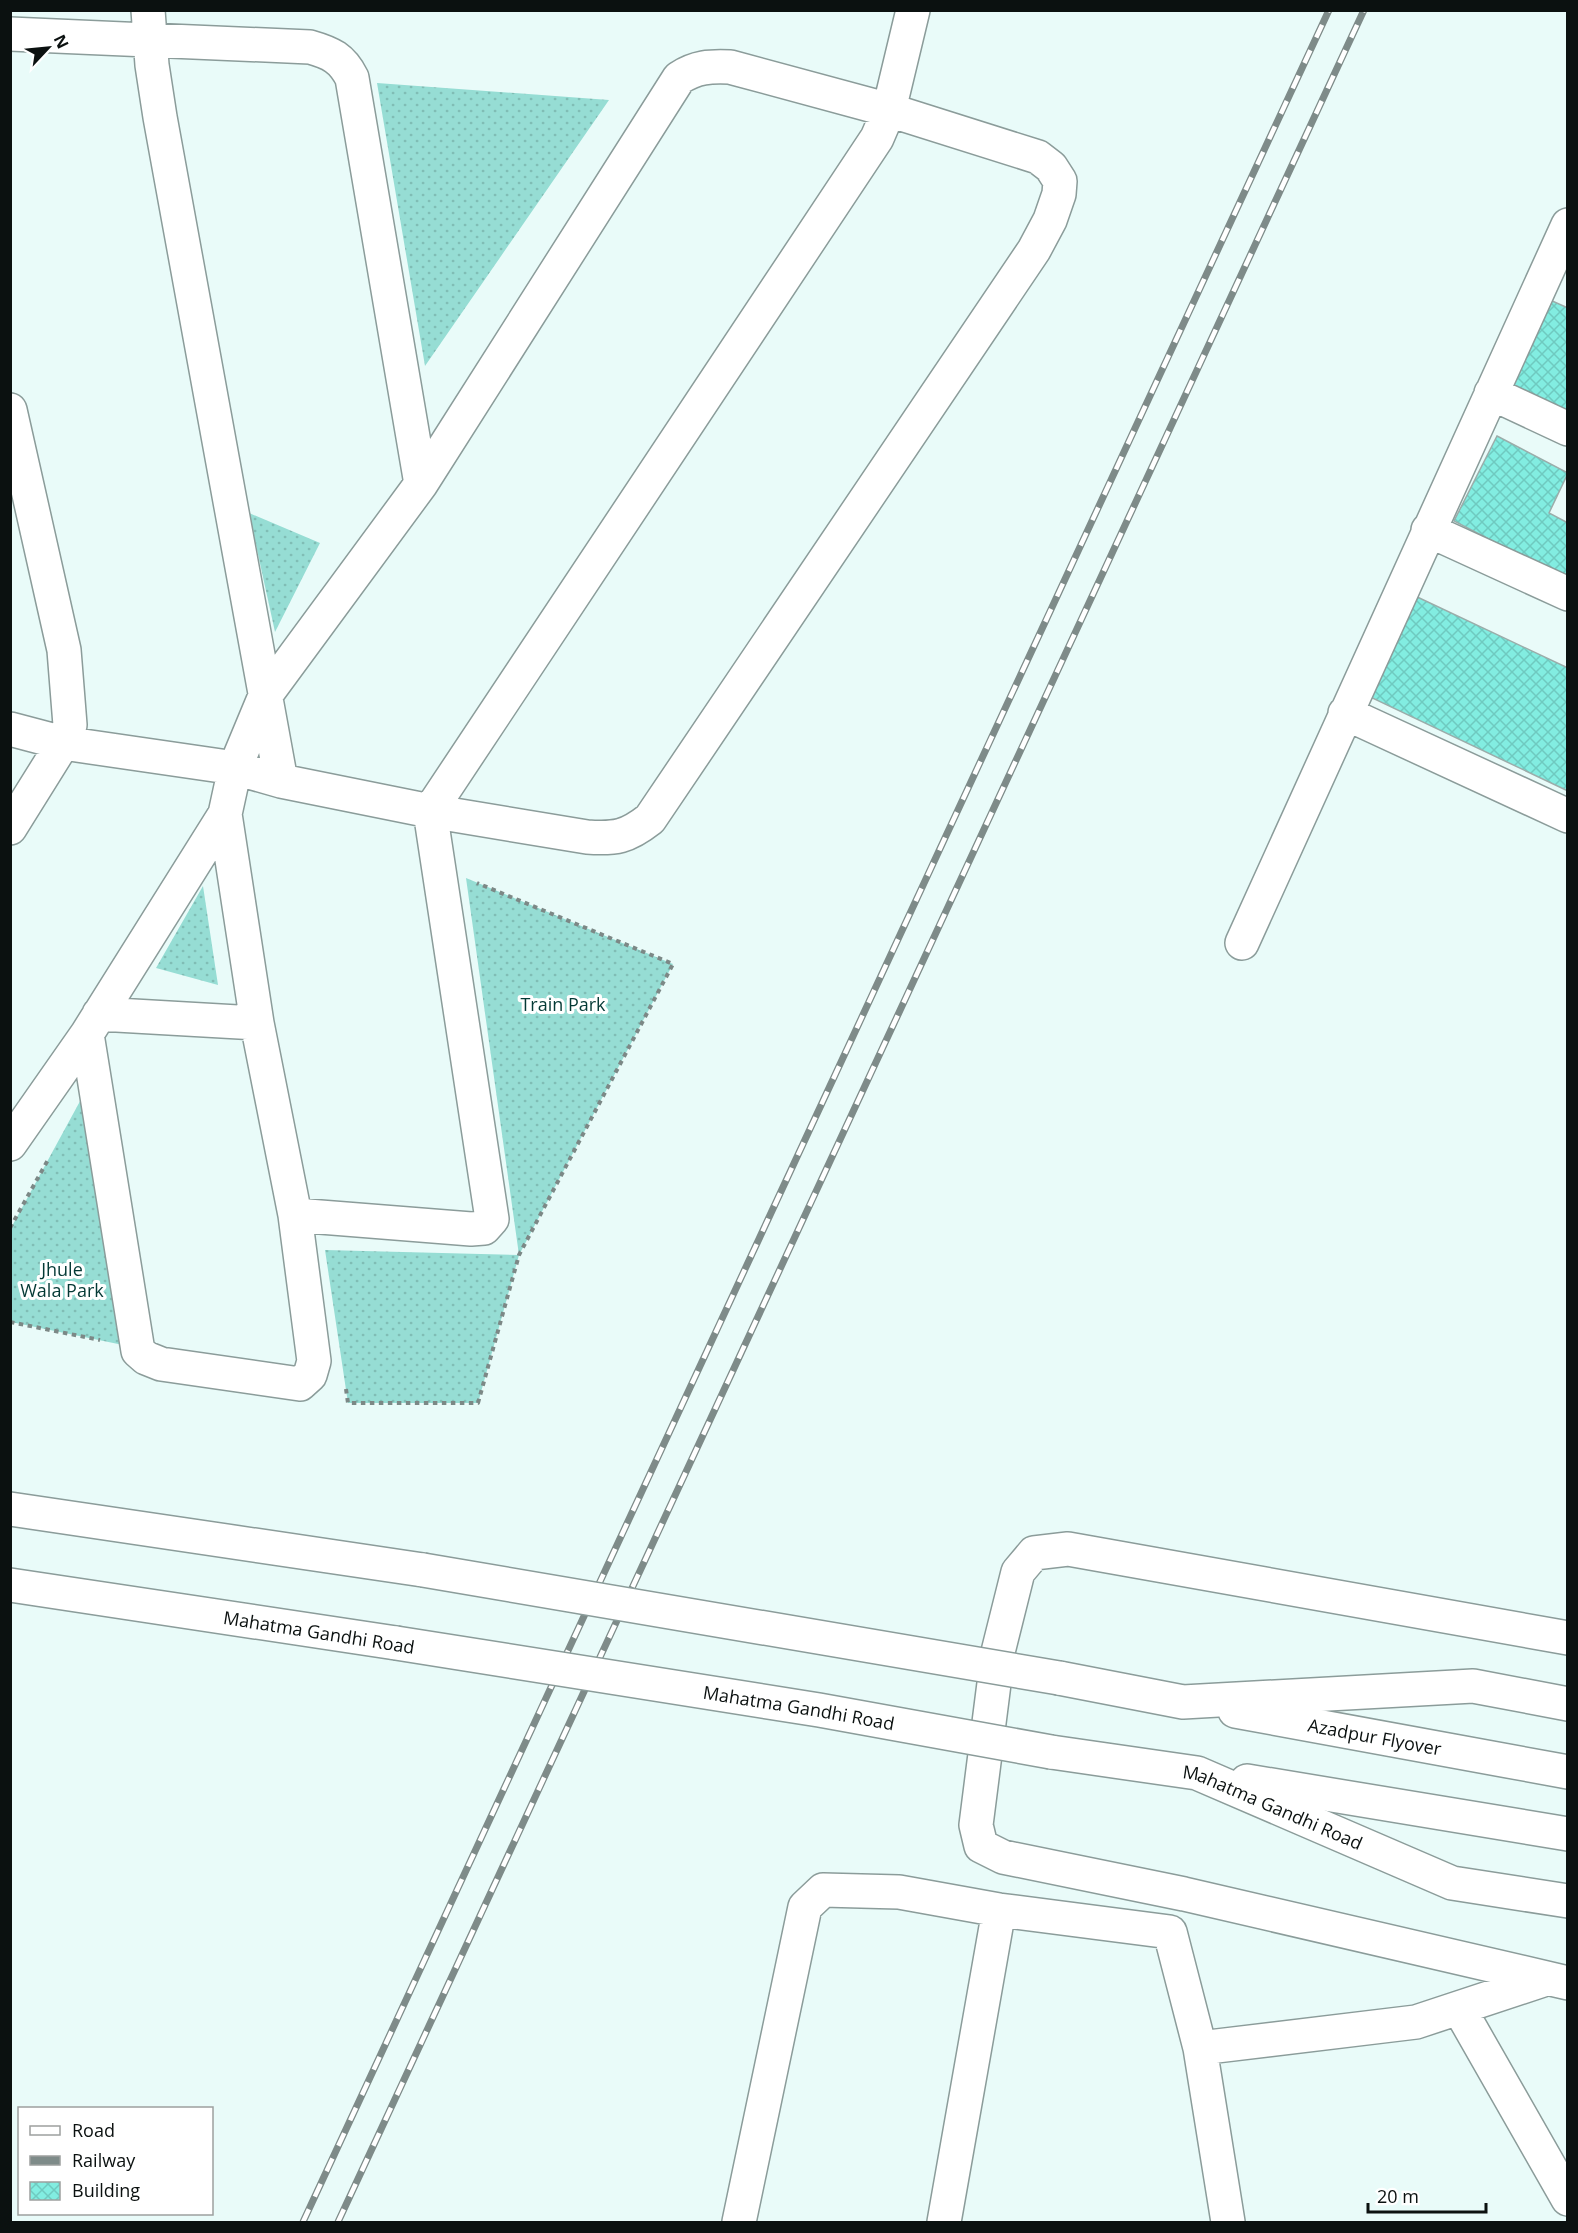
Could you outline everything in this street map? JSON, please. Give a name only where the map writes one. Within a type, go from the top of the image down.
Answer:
[{"type":"street","points":[[295,1215],[471,1229],[484,1228],[492,1219],[430,811],[883,128],[913,10]]},
{"type":"street","points":[[10,34],[149,25],[310,47],[330,52],[345,64],[352,78],[421,484]]},
{"type":"street","points":[[149,25],[160,117],[281,782]]},
{"type":"street","points":[[10,729],[63,743],[235,768],[281,782],[430,811],[610,838],[625,836],[650,819],[1034,250],[1050,220],[1059,194],[1060,181],[1051,167],[1038,157],[889,110],[730,67],[711,66],[693,69],[679,78],[421,484],[265,696],[235,768],[225,814],[93,1024],[10,1144]]},
{"type":"street","points":[[1242,943],[1491,393],[1563,246]]},
{"type":"street","points":[[1491,393],[1568,429]]},
{"type":"street","points":[[10,410],[64,650],[70,724],[63,743],[10,828]]},
{"type":"street","points":[[1428,530],[1568,594]]},
{"type":"street","points":[[1345,713],[1568,816]]},
{"type":"street","points":[[93,1024],[138,1351],[146,1358],[161,1364],[300,1384],[310,1375],[314,1361],[295,1215],[257,1023],[225,814]]},
{"type":"street","points":[[93,1024],[257,1023]]},
{"type":"street","points":[[10,1509],[423,1570],[1059,1678],[1183,1702],[1473,1686],[1568,1704]]},
{"type":"street","points":[[1557,1981],[1184,1894],[1002,1857],[981,1846],[976,1824],[998,1652],[1018,1572],[1034,1553],[1068,1549],[1568,1638]]},
{"type":"street","name":"Mahatma Gandhi Road","points":[[10,1585],[819,1710],[1051,1752],[1197,1773],[1452,1883],[1568,1901]]},
{"type":"street","name":"Azadpur Flyover","points":[[1183,1702],[1568,1772]]},
{"type":"street","points":[[1197,1773],[1568,1834]]},
{"type":"street","points":[[738,2223],[804,1907],[823,1890],[899,1892],[999,1910],[1170,1932],[1200,2048],[1228,2223]]},
{"type":"street","points":[[944,2223],[999,1910]]},
{"type":"street","points":[[1200,2048],[1416,2022],[1557,1981]]},
{"type":"street","points":[[1459,2008],[1568,2199]]},
{"type":"path","points":[[344,1379],[348,1402],[478,1403],[519,1255],[673,964],[466,878]]},
{"type":"path","points":[[517,1243],[519,1255]]},
{"type":"path","points":[[508,1255],[519,1255]]},
{"type":"green space","points":[[377,83],[609,100],[425,366]]},
{"type":"green space","points":[[249,513],[320,543],[275,632]]},
{"type":"green space","name":"Train Park","points":[[466,878],[673,964],[519,1255]]},
{"type":"green space","points":[[203,886],[218,985],[156,968]]},
{"type":"green space","name":"Jhule Wala Park","points":[[85,1092],[123,1345],[11,1322],[11,1228]]},
{"type":"green space","points":[[325,1250],[519,1255],[478,1403],[348,1403]]},
{"type":"building","points":[[1550,300],[1568,308],[1568,412],[1511,387]]},
{"type":"building","points":[[1497,436],[1568,473],[1549,513],[1568,523],[1568,580],[1454,521]]},
{"type":"building","points":[[1413,595],[1568,668],[1568,791],[1366,695]]},
{"type":"railway","points":[[303,2222],[1329,10]]},
{"type":"railway","points":[[338,2222],[1364,10]]}]
